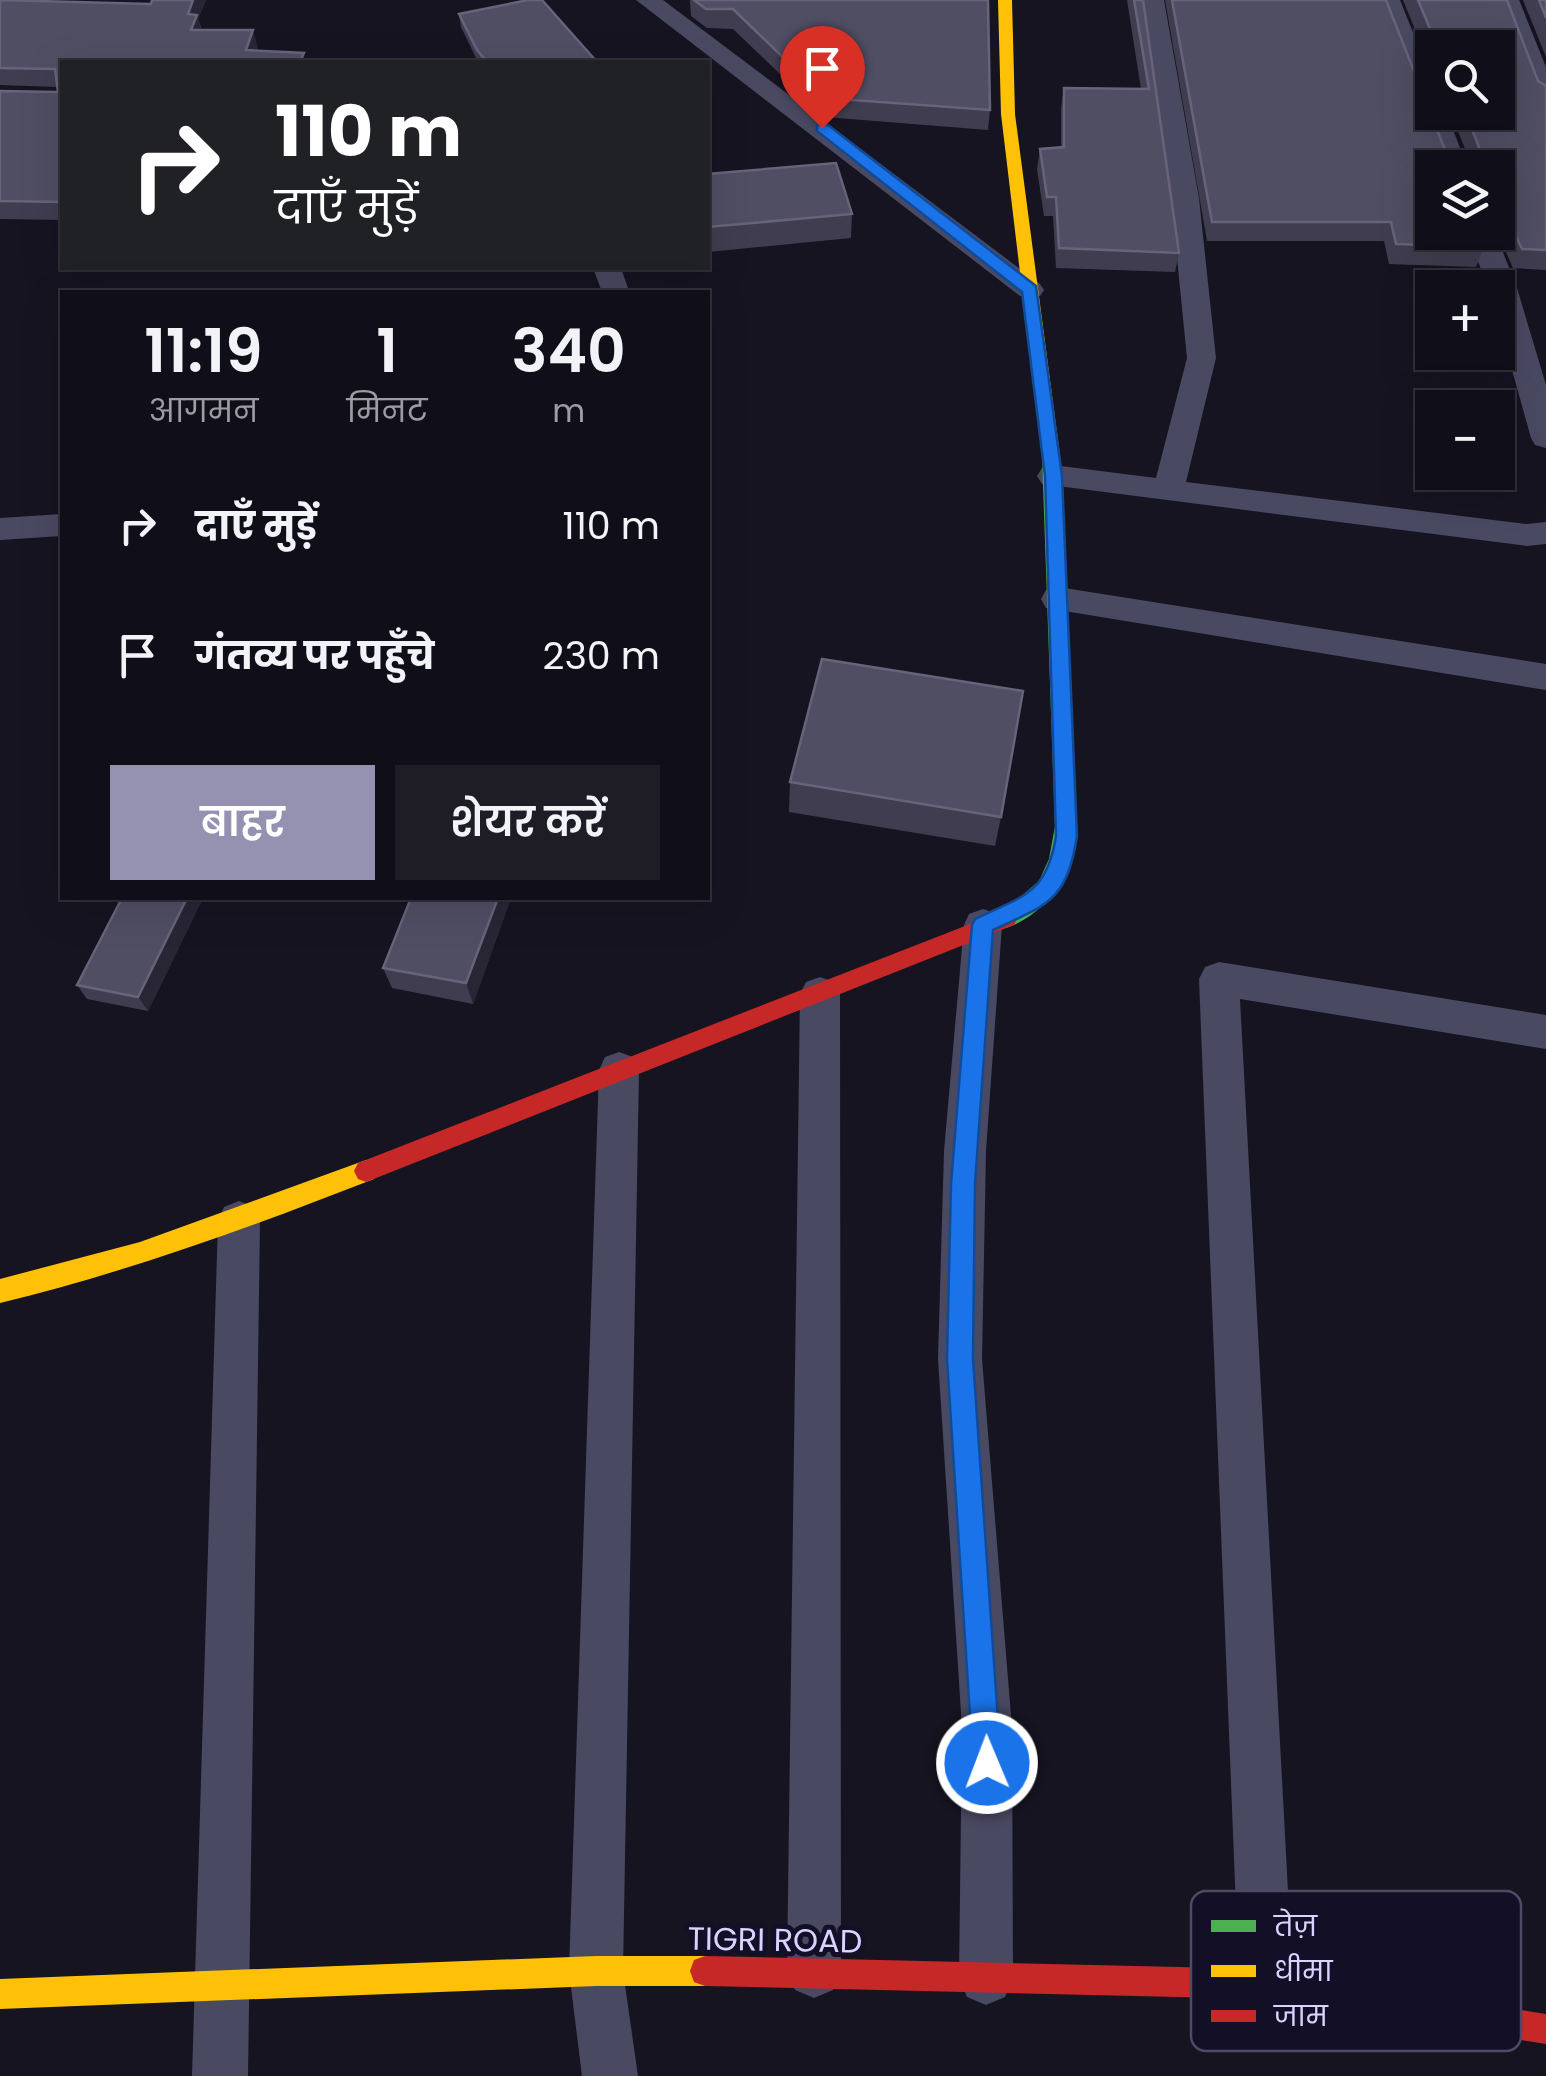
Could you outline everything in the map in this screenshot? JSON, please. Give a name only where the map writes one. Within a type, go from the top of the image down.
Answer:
[{"type":"street","points":[[648,0],[1030,290]]},
{"type":"street","points":[[0,1291],[71,1275],[239,1221],[820,994],[1045,896],[1062,862],[1067,808],[1054,476],[1008,114],[1006,0]]},
{"type":"street","points":[[1152,0],[1194,248],[1196,328],[1202,352],[1202,371],[1168,490]]},
{"type":"street","points":[[1388,0],[1415,67]]},
{"type":"street","points":[[1507,0],[1546,99]]},
{"type":"street","points":[[1489,250],[1535,361],[1546,438]]},
{"type":"street","points":[[1054,476],[1526,536],[1546,534]]},
{"type":"street","points":[[0,529],[60,525]]},
{"type":"street","points":[[1058,599],[1546,677]]},
{"type":"street","points":[[983,925],[965,1152],[960,1359],[987,1728],[986,1978]]},
{"type":"street","points":[[1262,1891],[1219,979],[1546,1032]]},
{"type":"street","points":[[814,1971],[820,994]]},
{"type":"street","points":[[610,2076],[596,1971],[619,1070]]},
{"type":"street","points":[[220,2076],[239,1221]]},
{"type":"street","name":"TIGRI ROAD","points":[[0,1994],[225,1982],[596,1971],[814,1971],[1191,1982]]},
{"type":"street","name":"TIGRI ROAD","points":[[1521,2024],[1546,2028]]},
{"type":"building","points":[[0,0],[151,4],[152,0],[193,0],[188,14],[197,15],[191,30],[253,30],[246,50],[304,53],[301,60],[60,60],[60,202],[0,201],[0,91],[58,92],[55,69],[0,68]]},
{"type":"building","points":[[542,0],[595,60],[485,60],[459,14]]},
{"type":"building","points":[[694,0],[988,0],[990,110],[825,98],[733,9],[706,9]]},
{"type":"building","points":[[1134,0],[1143,0],[1179,253],[1059,248],[1056,197],[1047,197],[1040,149],[1064,147],[1064,88],[1149,89]]},
{"type":"building","points":[[1172,0],[1386,0],[1415,74],[1415,130],[1437,130],[1445,150],[1415,150],[1415,245],[1396,244],[1391,222],[1212,222]]},
{"type":"building","points":[[1418,0],[1507,0],[1538,81],[1546,86],[1546,250],[1522,249],[1515,234],[1515,150],[1477,150],[1472,130],[1515,130],[1515,30],[1430,30]]},
{"type":"building","points":[[1539,0],[1546,0],[1546,18]]},
{"type":"building","points":[[836,163],[852,214],[710,227],[710,174]]},
{"type":"building","points":[[822,659],[1023,691],[1001,817],[790,782]]},
{"type":"building","points":[[121,900],[186,900],[138,997],[77,985]]},
{"type":"building","points":[[410,900],[497,900],[466,983],[383,968]]},
{"type":"traffic: fast","points":[[1006,919],[1023,910],[1046,887],[1059,859],[1066,826],[1051,456]]},
{"type":"traffic: slow","points":[[1005,0],[1008,114],[1051,456]]},
{"type":"traffic: slow","points":[[0,1291],[140,1253],[366,1171]]},
{"type":"traffic: slow","points":[[0,1994],[596,1971],[705,1971]]},
{"type":"traffic: jam","points":[[366,1171],[1006,919]]},
{"type":"traffic: jam","points":[[705,1971],[1191,1982]]},
{"type":"traffic: jam","points":[[1521,2025],[1546,2029]]},
{"type":"route","points":[[822,128],[1030,290],[1054,476],[1066,836],[1062,862],[1045,896],[983,925],[963,1184],[960,1359],[987,1763]]}]
